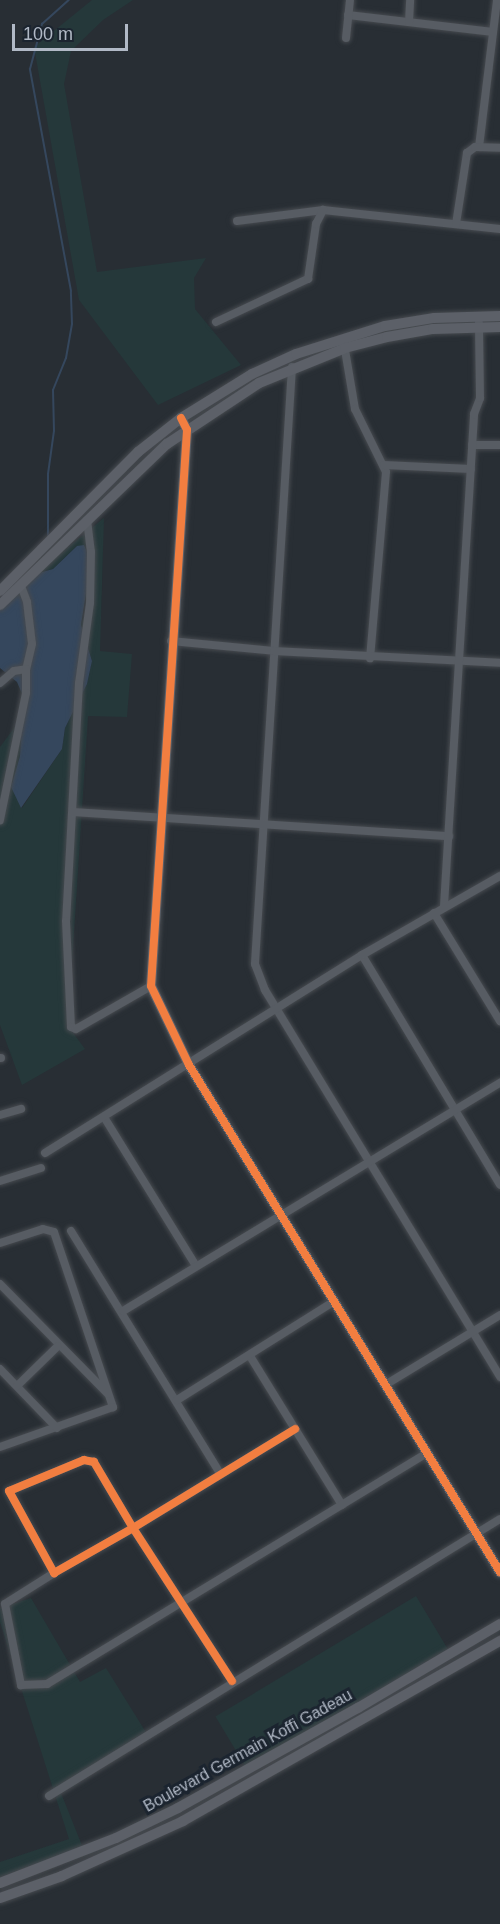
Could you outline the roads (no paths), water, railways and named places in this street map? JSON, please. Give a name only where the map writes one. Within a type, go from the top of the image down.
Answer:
[{"type":"street","points":[[346,38],[350,0]]},
{"type":"street","points":[[409,22],[410,0]]},
{"type":"street","points":[[479,147],[493,32],[498,14],[497,0]]},
{"type":"street","points":[[348,15],[493,32]]},
{"type":"street","points":[[456,224],[467,153],[479,147],[500,148]]},
{"type":"street","points":[[216,322],[308,279],[316,224],[323,210]]},
{"type":"street","points":[[237,221],[323,210],[500,229]]},
{"type":"street","points":[[479,321],[500,316]]},
{"type":"street","points":[[0,605],[40,567],[54,537],[138,452],[181,418],[252,374],[344,342],[434,318],[479,321],[500,327]]},
{"type":"street","points":[[444,906],[461,663],[474,414],[480,398],[479,321]]},
{"type":"street","points":[[0,591],[87,520],[126,481],[187,430],[259,383],[344,342]]},
{"type":"street","points":[[344,342],[355,409],[384,465],[385,496],[369,658]]},
{"type":"street","points":[[292,367],[254,957],[261,980],[278,1010],[500,1377]]},
{"type":"street","points":[[181,418],[187,430],[159,818],[151,986],[189,1065],[500,1572]]},
{"type":"street","points":[[472,445],[500,445]]},
{"type":"street","points":[[384,465],[471,469]]},
{"type":"street","points":[[87,520],[91,552],[90,603],[79,683],[66,921],[71,1027],[76,1029],[151,986]]},
{"type":"street","points":[[0,820],[27,685],[26,669],[32,644],[29,612],[21,586]]},
{"type":"street","points":[[171,641],[369,658],[500,663]]},
{"type":"street","points":[[0,683],[14,671],[26,669]]},
{"type":"street","points":[[73,812],[261,827],[449,836]]},
{"type":"street","points":[[45,1153],[278,1010],[362,955],[500,876]]},
{"type":"street","points":[[434,913],[500,1021]]},
{"type":"street","points":[[362,955],[500,1185]]},
{"type":"street","points":[[123,1311],[500,1083]]},
{"type":"street","points":[[0,1115],[21,1109]]},
{"type":"street","points":[[104,1117],[196,1266]]},
{"type":"street","points":[[0,1181],[41,1168]]},
{"type":"street","points":[[0,1244],[42,1229],[54,1232],[111,1397],[110,1411],[0,1447]]},
{"type":"street","points":[[71,1231],[123,1311],[220,1475]]},
{"type":"street","points":[[0,1284],[58,1346],[111,1397]]},
{"type":"street","points":[[177,1400],[333,1302]]},
{"type":"street","points":[[385,1385],[500,1315]]},
{"type":"street","points":[[17,1386],[58,1346]]},
{"type":"street","points":[[250,1356],[342,1505]]},
{"type":"street","points":[[0,1369],[57,1428]]},
{"type":"street","points":[[295,1429],[5,1604],[21,1685],[47,1683],[427,1453]]},
{"type":"street","points":[[54,1573],[9,1491],[91,1460],[99,1467],[133,1528],[232,1681]]},
{"type":"street","points":[[49,1796],[232,1681],[500,1519]]},
{"type":"street","name":"Boulevard Germain Koffi Gadeau","points":[[4,1882],[116,1838],[178,1808],[358,1708],[500,1624]]},
{"type":"street","name":"Boulevard Germain Koffi Gadeau","points":[[0,1900],[183,1821],[500,1641]]},
{"type":"water","points":[[84,545],[91,562],[81,625],[92,661],[87,684],[65,728],[62,749],[21,808],[11,787],[20,756],[23,696],[17,682],[0,668],[0,610],[35,574],[53,569],[77,546]]},
{"type":"waterway","points":[[48,536],[48,474],[54,431],[53,390],[66,358],[72,324],[71,291],[30,69],[42,24],[69,0]]}]
